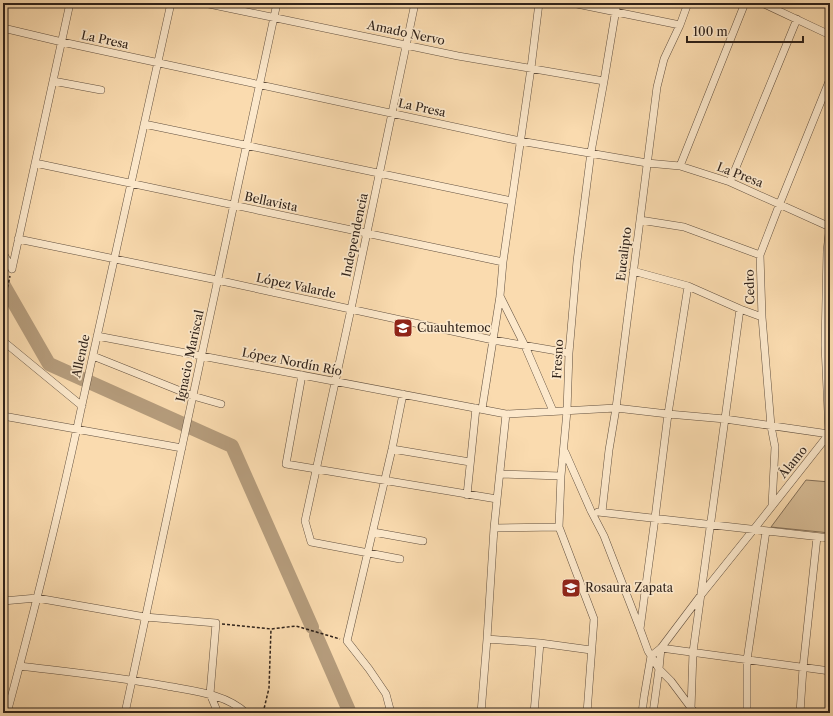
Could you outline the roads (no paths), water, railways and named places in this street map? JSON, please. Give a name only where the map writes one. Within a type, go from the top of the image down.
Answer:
[{"type":"street","points":[[3,253],[12,269],[70,3]]},
{"type":"street","name":"Allende","points":[[7,713],[37,598],[77,429],[171,3]]},
{"type":"street","name":"Amado Nervo","points":[[204,3],[407,44],[458,56],[604,81]]},
{"type":"street","name":"Ignacio Mariscal","points":[[124,713],[183,445],[277,3]]},
{"type":"street","name":"Independencia","points":[[368,553],[311,542],[305,521],[415,3]]},
{"type":"street","points":[[467,495],[470,462],[500,296],[503,262],[539,3]]},
{"type":"street","points":[[572,3],[680,25]]},
{"type":"street","name":"Fresno","points":[[586,713],[594,619],[559,527],[561,476],[577,261],[591,152],[617,3]]},
{"type":"street","name":"Eucalipto","points":[[602,512],[659,80],[664,59],[680,25],[688,3]]},
{"type":"street","points":[[680,166],[745,3]]},
{"type":"street","points":[[762,3],[830,35]]},
{"type":"street","points":[[730,182],[797,19]]},
{"type":"street","name":"La Presa","points":[[3,28],[520,141],[591,152],[647,163],[680,166],[730,182],[830,226]]},
{"type":"street","name":"Cedro","points":[[772,506],[775,447],[771,426],[762,317],[760,255],[830,79]]},
{"type":"street","points":[[53,81],[101,90]]},
{"type":"street","points":[[144,124],[512,201]]},
{"type":"street","name":"Bellavista","points":[[35,163],[503,262]]},
{"type":"street","points":[[640,220],[684,227],[760,255]]},
{"type":"street","points":[[829,434],[825,345],[830,226]]},
{"type":"street","name":"López Valarde","points":[[18,239],[218,280],[493,340],[569,353]]},
{"type":"street","points":[[633,271],[688,286],[762,317]]},
{"type":"street","points":[[640,629],[656,518],[668,414],[688,286]]},
{"type":"street","points":[[500,296],[525,346],[553,411]]},
{"type":"street","points":[[693,711],[693,652],[740,309]]},
{"type":"street","name":"López Nordín Río","points":[[97,336],[506,414],[616,408],[725,419],[829,434]]},
{"type":"street","points":[[3,341],[82,403]]},
{"type":"street","points":[[92,359],[192,398],[221,404]]},
{"type":"street","points":[[302,375],[286,464],[497,499]]},
{"type":"street","points":[[391,713],[386,694],[369,669],[347,642],[385,481],[403,394]]},
{"type":"street","points":[[481,713],[494,528],[506,414]]},
{"type":"street","points":[[3,416],[183,445]]},
{"type":"street","name":"Álamo","points":[[651,656],[661,648],[701,595],[829,434]]},
{"type":"street","points":[[392,449],[470,462]]},
{"type":"street","points":[[564,450],[591,511],[604,536],[648,651],[659,669],[671,681],[693,711]]},
{"type":"street","points":[[500,474],[561,476]]},
{"type":"street","points":[[591,511],[830,538]]},
{"type":"street","points":[[494,528],[559,527]]},
{"type":"street","points":[[747,713],[747,660],[766,531]]},
{"type":"street","points":[[373,532],[423,541]]},
{"type":"street","points":[[800,713],[803,668],[817,537]]},
{"type":"street","points":[[368,553],[400,559]]},
{"type":"street","points":[[3,601],[37,598],[145,617],[216,623],[210,694],[218,713]]},
{"type":"street","points":[[487,639],[540,643],[591,650]]},
{"type":"street","points":[[534,713],[540,643]]},
{"type":"street","points":[[653,713],[661,648],[830,672]]},
{"type":"street","points":[[642,713],[651,656]]},
{"type":"street","points":[[20,666],[132,679],[210,694],[239,706],[246,713]]},
{"type":"waterway","points":[[3,284],[49,364],[232,446],[312,627]]},
{"type":"waterway","points":[[316,635],[350,713]]},
{"type":"place","name":"Cuauhtemoc","points":[[403,328]]},
{"type":"place","name":"Rosaura Zapata","points":[[571,588]]}]
